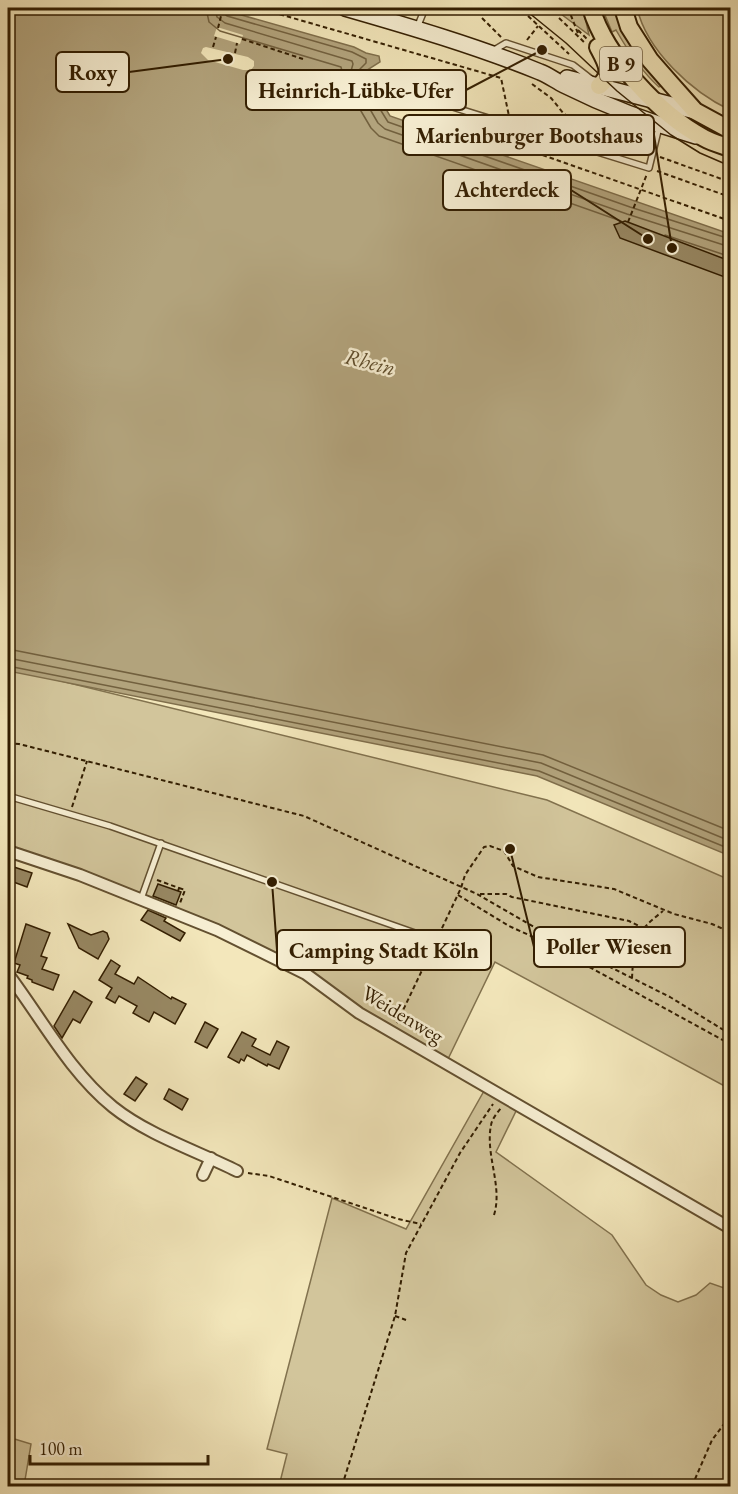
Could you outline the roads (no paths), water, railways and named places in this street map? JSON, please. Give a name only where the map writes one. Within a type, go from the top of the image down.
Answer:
[{"type":"main road","points":[[345,8],[490,52],[659,125],[705,138]]},
{"type":"main road","name":"B 9","points":[[623,8],[629,27],[650,60],[695,111],[730,130]]},
{"type":"main road","name":"B 9","points":[[593,15],[597,45],[608,65],[606,80],[599,86]]},
{"type":"main road","name":"B 9","points":[[593,15],[616,58],[633,79],[671,116],[705,138],[730,148]]},
{"type":"main road","points":[[543,73],[695,111]]},
{"type":"street","name":"Weidenweg","points":[[8,851],[80,875],[217,930],[296,969],[331,991],[359,1013],[730,1228]]},
{"type":"street","points":[[8,974],[16,990],[79,1073],[115,1109],[143,1127],[237,1171]]},
{"type":"street","points":[[203,1175],[211,1158]]},
{"type":"lane","points":[[417,29],[425,8]]},
{"type":"lane","points":[[490,52],[506,43],[573,65],[599,86]]},
{"type":"lane","points":[[369,81],[649,168],[659,125]]},
{"type":"lane","points":[[8,796],[160,843],[415,933]]},
{"type":"lane","points":[[141,899],[160,843]]},
{"type":"water","name":"Rhein","points":[[8,8],[217,8],[354,47],[379,56],[380,62],[364,72],[390,116],[730,234],[730,856],[537,776],[8,671]]},
{"type":"tram line","points":[[523,8],[671,135],[700,153],[730,166]]},
{"type":"place","name":"Heinrich-Lübke-Ufer","points":[[542,50]]},
{"type":"place","name":"Roxy","points":[[228,59]]},
{"type":"place","name":"Achterdeck","points":[[648,239]]},
{"type":"place","name":"Marienburger Bootshaus","points":[[672,248]]},
{"type":"place","name":"Poller Wiesen","points":[[510,849]]},
{"type":"place","name":"Camping Stadt Köln","points":[[272,882]]}]
